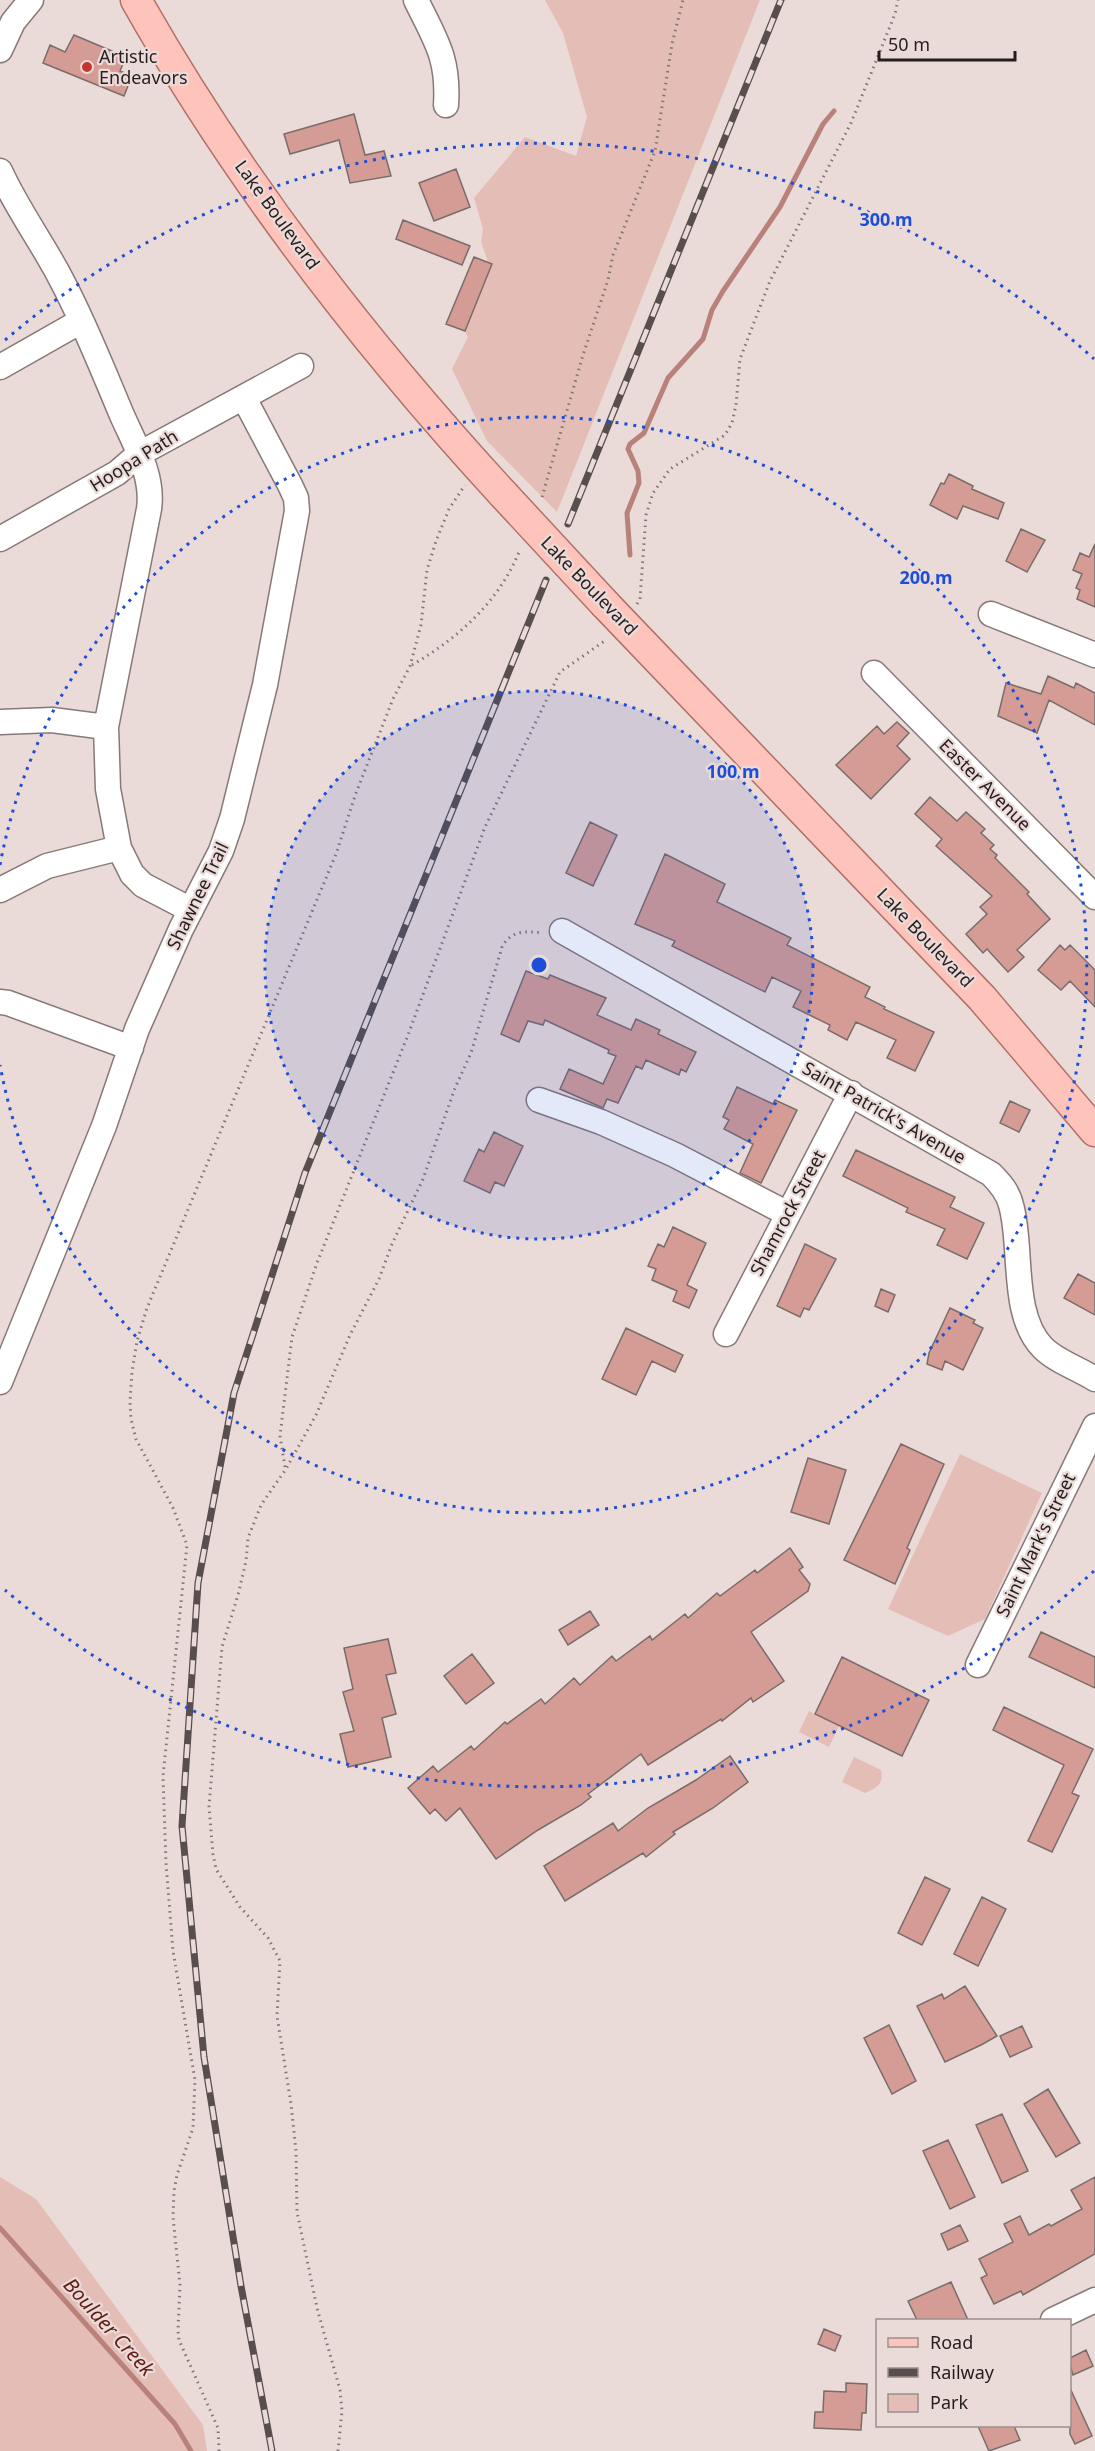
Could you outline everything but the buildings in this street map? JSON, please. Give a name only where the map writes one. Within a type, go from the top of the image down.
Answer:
[{"type":"main road","name":"Lake Boulevard","points":[[136,0],[176,71],[252,184],[396,375],[504,495],[982,998],[1095,1131]]},
{"type":"street","points":[[416,0],[445,63],[448,79],[446,105]]},
{"type":"street","points":[[0,50],[24,2]]},
{"type":"street","points":[[0,171],[5,198],[61,278],[139,454],[151,495],[106,727],[108,789],[119,848],[132,874],[143,885],[190,910]]},
{"type":"street","points":[[0,367],[81,321]]},
{"type":"street","name":"Hoopa Path","points":[[0,539],[117,473],[139,454],[301,366]]},
{"type":"street","name":"Shawnee Trail","points":[[0,1382],[100,1136],[146,1009],[190,910],[221,851],[240,793],[265,685],[297,511],[296,498],[290,485],[244,398]]},
{"type":"street","points":[[991,614],[1095,656]]},
{"type":"street","name":"Easter Avenue","points":[[874,673],[1095,897]]},
{"type":"street","points":[[0,722],[52,720],[106,727]]},
{"type":"street","points":[[0,890],[47,866],[119,848]]},
{"type":"street","name":"Saint Patrick's Avenue","points":[[562,931],[991,1174],[1003,1187],[1012,1206],[1021,1289],[1029,1326],[1043,1348],[1095,1379]]},
{"type":"street","points":[[0,1002],[131,1048]]},
{"type":"street","name":"Shamrock Street","points":[[726,1334],[851,1093]]},
{"type":"street","points":[[539,1100],[601,1122],[675,1155],[788,1214]]},
{"type":"street","name":"Saint Mark's Street","points":[[978,1665],[1095,1426]]},
{"type":"street","points":[[1055,2319],[1095,2300]]},
{"type":"path","points":[[542,497],[582,355],[608,280],[613,255],[655,151],[672,44],[683,0]]},
{"type":"path","points":[[286,1469],[280,1436],[292,1337],[317,1263],[408,1035],[485,827],[560,672],[616,614],[640,599],[646,515],[653,493],[670,469],[725,435],[732,423],[740,359],[770,281],[851,123],[895,14],[898,0]]},
{"type":"path","points":[[219,2451],[218,2428],[179,2340],[180,2285],[173,2217],[177,2175],[193,2128],[195,2104],[195,2080],[173,1951],[166,1863],[163,1776],[187,1545],[172,1508],[136,1439],[130,1402],[132,1372],[137,1341],[147,1308],[336,854],[356,793],[393,699],[410,666],[421,625],[427,570],[436,541],[449,509],[477,466]]},
{"type":"path","points":[[410,666],[439,649],[468,625],[507,579],[519,552]]},
{"type":"path","points":[[338,2451],[342,2411],[340,2390],[317,2308],[297,2212],[293,2123],[277,2016],[280,1961],[268,1938],[240,1906],[216,1869],[213,1854],[209,1807],[222,1647],[238,1595],[246,1561],[248,1538],[261,1505],[286,1469],[316,1414],[341,1354],[379,1279],[392,1244],[423,1179],[455,1088],[471,1053],[502,947],[512,935],[522,932],[549,934],[562,931]]},
{"type":"green space","points":[[545,0],[760,0],[557,512],[487,441],[452,369],[468,337],[465,331],[492,264],[488,262],[481,242],[483,229],[474,198],[525,137],[576,156],[587,117],[563,33]]},
{"type":"green space","points":[[960,1454],[1042,1493],[985,1619],[948,1636],[888,1609]]},
{"type":"green space","points":[[809,1711],[839,1726],[829,1747],[799,1732]]},
{"type":"green space","points":[[854,1757],[881,1770],[879,1785],[865,1793],[842,1782]]},
{"type":"green space","points":[[0,2177],[36,2199],[203,2425],[207,2451],[0,2451]]},
{"type":"waterway","points":[[630,555],[627,513],[639,483],[638,471],[628,449],[630,444],[644,433],[668,378],[703,339],[712,310],[780,207],[823,124],[834,111]]},
{"type":"waterway","name":"Boulder Creek","points":[[0,2228],[175,2424],[191,2451]]},
{"type":"railway","points":[[568,524],[781,0]]},
{"type":"railway","points":[[272,2451],[241,2286],[204,2057],[182,1826],[198,1583],[234,1393],[305,1173],[546,580]]},
{"type":"place","name":"Artistic Endeavors","points":[[87,67]]}]
